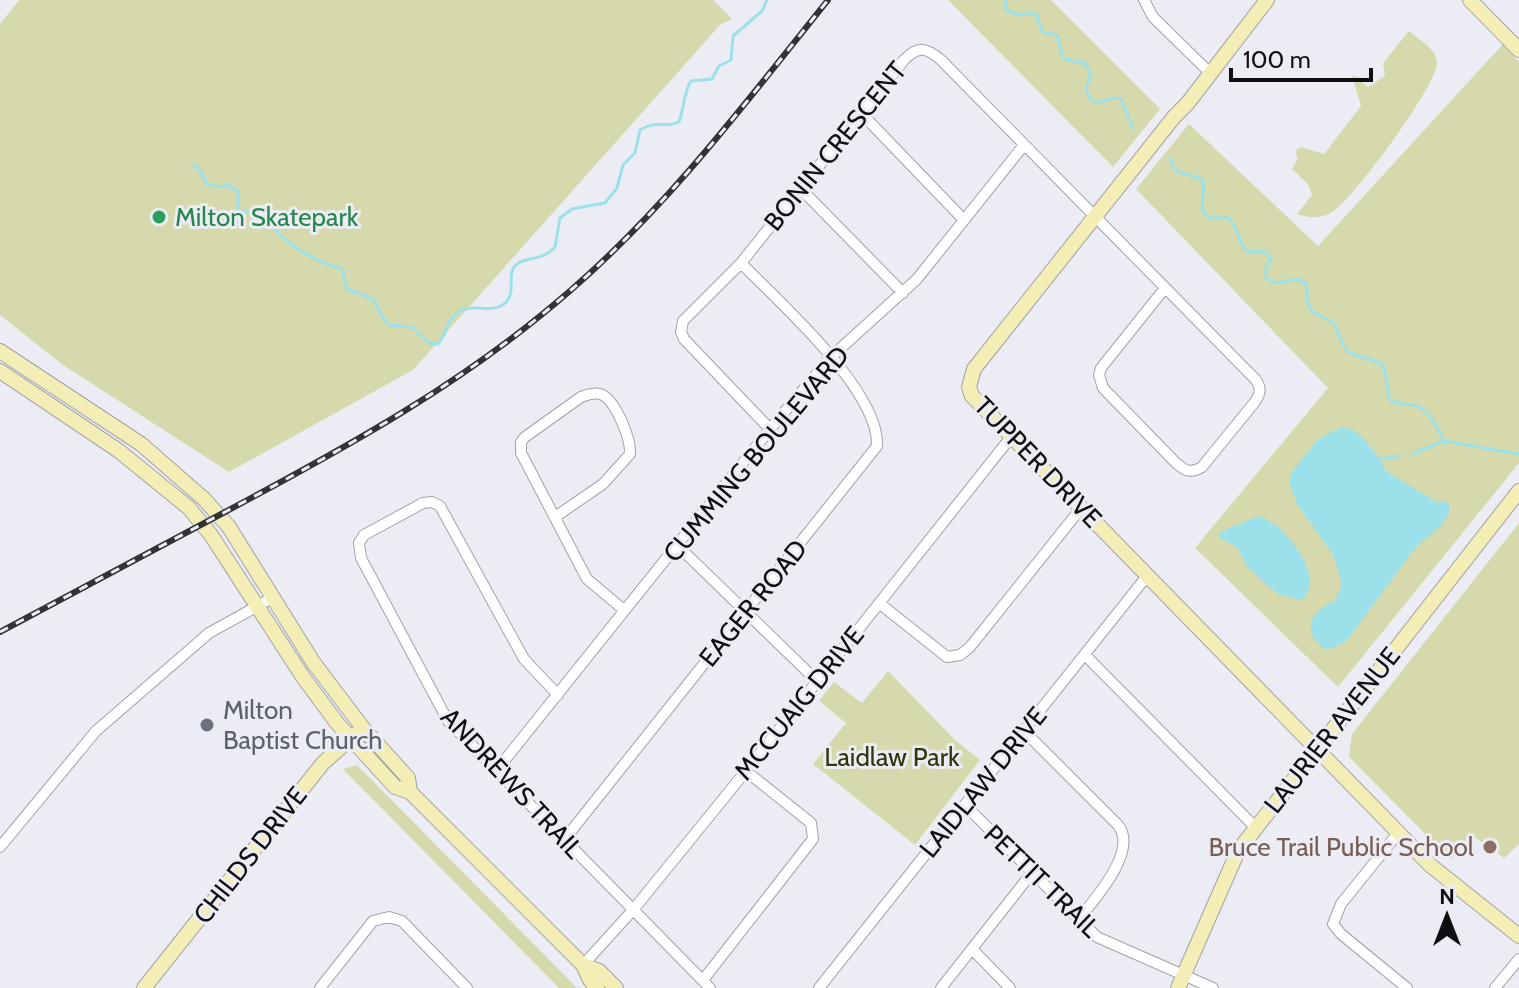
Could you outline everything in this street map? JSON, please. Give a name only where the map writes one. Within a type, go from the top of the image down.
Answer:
[{"type":"street","points":[[1144,0],[1153,17],[1209,72]]},
{"type":"street","name":"TUPPER DRIVE","points":[[1267,0],[970,377],[969,387],[972,396],[1011,437],[1430,865],[1519,936]]},
{"type":"street","points":[[1470,0],[1519,50]]},
{"type":"street","name":"BONIN CRESCENT","points":[[770,429],[695,351],[681,332],[683,321],[741,263],[904,60],[921,48],[931,50],[1095,216],[1165,288],[1260,386],[1260,395],[1254,403],[1202,467],[1191,472],[1184,470],[1103,388],[1099,375],[1101,368],[1165,288]]},
{"type":"street","points":[[862,114],[964,220]]},
{"type":"street","name":"CUMMING BOULEVARD","points":[[496,771],[770,429],[831,357],[903,293],[1024,145]]},
{"type":"street","points":[[801,189],[903,293]]},
{"type":"street","points":[[741,263],[831,357]]},
{"type":"street","points":[[410,792],[408,778],[363,728],[313,662],[229,527],[183,479],[141,444],[5,355],[0,371],[119,451],[189,508],[211,535],[303,677],[350,738],[395,787],[410,792],[583,965],[597,988]]},
{"type":"street","name":"EAGER ROAD","points":[[564,840],[877,446],[875,428],[853,384],[831,357]]},
{"type":"street","points":[[555,517],[603,484],[630,454],[629,435],[602,394],[581,397],[521,442],[521,453],[587,579],[624,610]]},
{"type":"street","name":"MCCUAIG DRIVE","points":[[583,965],[633,910],[746,771],[1011,437]]},
{"type":"street","name":"LAURIER AVENUE","points":[[1180,982],[1238,851],[1519,491]]},
{"type":"street","name":"ANDREWS TRAIL","points":[[558,695],[524,659],[440,506],[432,502],[423,503],[364,535],[359,543],[361,558],[448,721],[707,984]]},
{"type":"street","points":[[879,603],[947,657],[960,655],[970,647],[1082,507]]},
{"type":"street","points":[[678,546],[817,681]]},
{"type":"street","name":"LAIDLAW DRIVE","points":[[819,988],[1147,576]]},
{"type":"street","points":[[0,847],[96,731],[209,633],[274,597]]},
{"type":"street","points":[[1085,655],[1256,828]]},
{"type":"street","name":"CHILDS DRIVE","points":[[144,988],[323,763],[363,728]]},
{"type":"street","points":[[1024,731],[1118,825],[1124,835],[1122,849],[1105,887],[1078,920]]},
{"type":"street","points":[[707,984],[813,839],[811,823],[746,771]]},
{"type":"street","name":"PETTIT TRAIL","points":[[965,805],[1078,920],[1108,944],[1180,982],[1213,988]]},
{"type":"street","points":[[1399,832],[1341,904],[1333,924],[1407,988]]},
{"type":"street","points":[[941,988],[1031,874]]},
{"type":"street","points":[[320,988],[373,921],[389,917],[402,921],[467,988]]},
{"type":"street","points":[[972,949],[1010,988]]},
{"type":"street","points":[[1495,988],[1519,959]]},
{"type":"street","points":[[583,965],[599,971],[616,988]]},
{"type":"green space","points":[[19,0],[713,0],[732,19],[720,25],[413,370],[229,472],[63,365],[0,315],[0,24]]},
{"type":"green space","points":[[948,0],[1051,0],[1160,109],[1113,167]]},
{"type":"green space","points":[[1409,31],[1430,48],[1437,62],[1434,74],[1410,116],[1357,187],[1332,212],[1310,217],[1297,214],[1312,195],[1308,184],[1292,169],[1298,158],[1295,151],[1301,147],[1324,154],[1361,106],[1352,76],[1361,78],[1368,87],[1385,76],[1383,63]]},
{"type":"green space","points":[[1503,44],[1519,62],[1519,463],[1338,687],[1195,548],[1328,388],[1136,189],[1189,124],[1318,246]]},
{"type":"green space","points":[[1519,523],[1519,844],[1504,858],[1470,834],[1451,860],[1349,757],[1352,734]]},
{"type":"green space","name":"Laidlaw Park","points":[[888,671],[954,739],[980,760],[915,845],[813,764],[846,723],[819,701],[834,682],[862,703]]},
{"type":"green space","points":[[357,765],[577,988],[559,988],[343,769]]},
{"type":"water","points":[[1342,427],[1355,431],[1364,439],[1386,471],[1435,501],[1448,501],[1450,512],[1440,527],[1416,547],[1348,639],[1334,648],[1324,649],[1312,635],[1312,622],[1320,610],[1335,601],[1342,584],[1333,554],[1298,506],[1289,482],[1293,470],[1318,439]]},
{"type":"water","points":[[1258,516],[1279,528],[1299,552],[1310,579],[1308,591],[1301,600],[1281,595],[1269,587],[1247,566],[1237,547],[1220,538],[1220,532]]},
{"type":"waterway","points":[[192,166],[198,167],[207,184],[219,187],[230,185],[238,192],[238,210],[264,216],[298,249],[342,269],[347,289],[373,299],[390,325],[412,327],[429,343],[438,344],[458,312],[470,308],[496,308],[507,301],[513,269],[520,262],[544,255],[555,247],[560,218],[572,209],[605,203],[617,188],[623,165],[635,153],[640,130],[651,125],[679,122],[691,81],[712,79],[719,66],[731,60],[733,36],[762,11],[767,0]]},
{"type":"waterway","points":[[1006,0],[1006,10],[1016,14],[1036,14],[1042,32],[1057,35],[1063,58],[1086,64],[1091,75],[1086,88],[1090,99],[1099,103],[1113,98],[1121,99],[1133,128]]},
{"type":"waterway","points":[[1170,158],[1175,170],[1204,181],[1202,209],[1208,218],[1229,218],[1246,251],[1266,252],[1271,259],[1266,268],[1266,278],[1275,283],[1299,279],[1307,286],[1307,302],[1312,311],[1334,323],[1344,347],[1350,353],[1381,363],[1389,399],[1425,410],[1444,441]]},
{"type":"waterway","points":[[1412,454],[1444,441],[1519,454]]},
{"type":"waterway","points":[[1380,459],[1399,456]]},
{"type":"railway","points":[[0,632],[271,488],[360,437],[448,384],[531,323],[607,257],[674,188],[828,0]]},
{"type":"place","name":"Milton Skatepark","points":[[159,217]]},
{"type":"place","name":"Milton Baptist Church","points":[[207,725]]},
{"type":"place","name":"Bruce Trail Public School","points":[[1490,847]]}]
